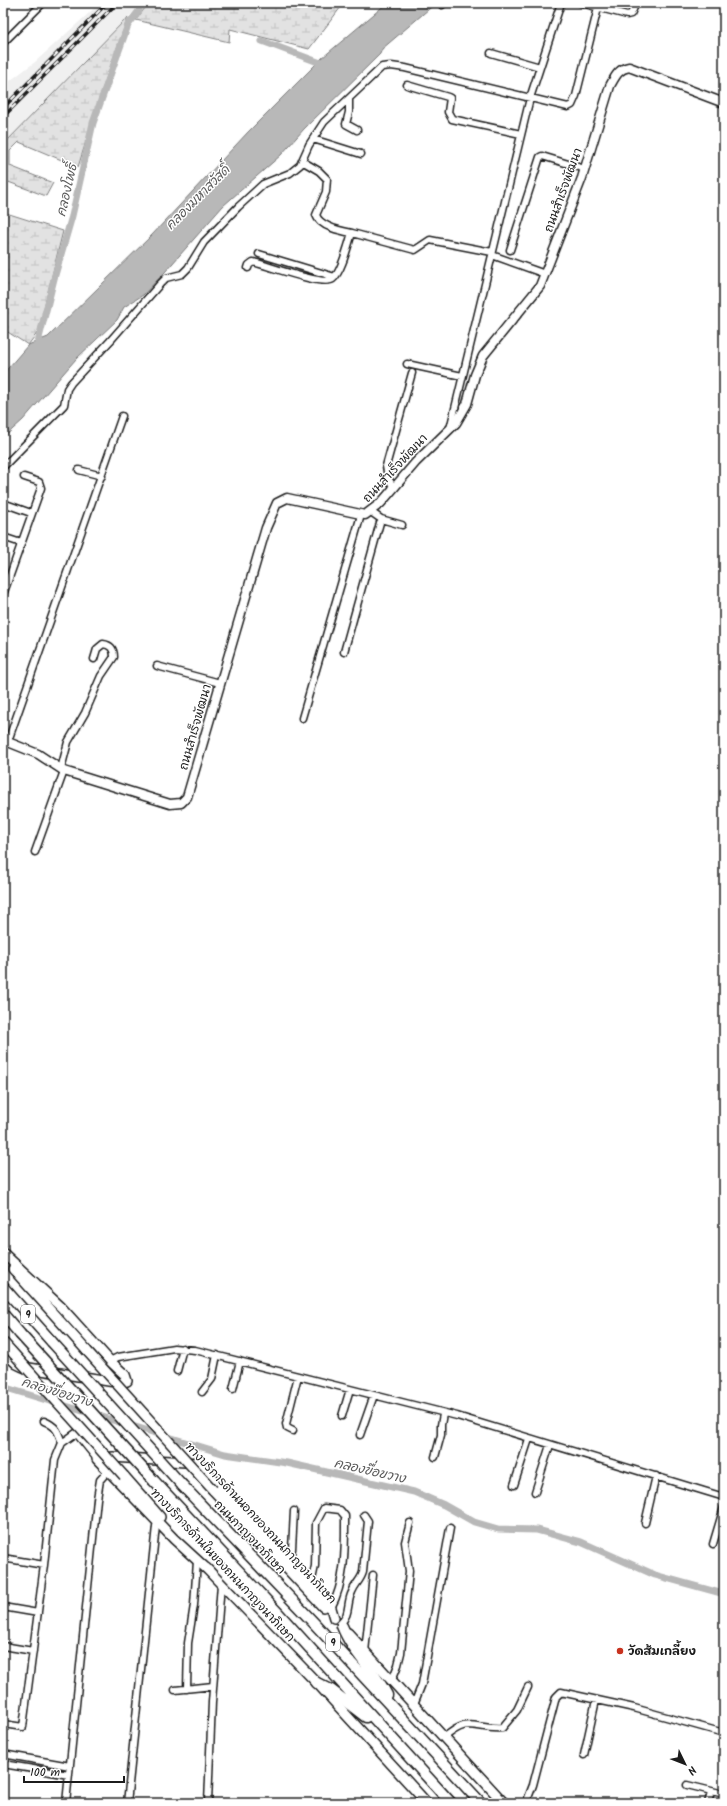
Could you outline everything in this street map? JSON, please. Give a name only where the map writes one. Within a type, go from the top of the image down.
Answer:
[{"type":"highway","name":"ถนนกาญจนาภิเษก","points":[[3,1287],[182,1485],[394,1708],[481,1803]]},
{"type":"highway","name":"9","points":[[3,1314],[154,1481],[278,1613],[450,1803]]},
{"type":"highway","points":[[338,1623],[349,1642],[378,1680],[394,1708]]},
{"type":"highway","points":[[317,1683],[331,1690],[388,1734]]},
{"type":"main road","points":[[3,1253],[61,1307],[110,1361],[126,1375],[127,1379],[125,1383],[23,1367],[17,1364],[3,1351]]},
{"type":"main road","name":"ทางบริการด้านนอกของถนนกาญจนาภิเษก","points":[[3,1257],[214,1490],[392,1680],[504,1803]]},
{"type":"main road","name":"ทางบริการด้านในของถนนกาญจนาภิเษก","points":[[3,1342],[221,1584],[317,1683],[427,1803]]},
{"type":"main road","points":[[97,1459],[113,1457],[199,1463],[311,1584],[331,1608],[338,1623]]},
{"type":"main road","points":[[97,1459],[158,1523],[210,1572]]},
{"type":"street","points":[[3,43],[43,3]]},
{"type":"street","points":[[450,429],[530,98],[561,3]]},
{"type":"street","points":[[581,3],[627,15],[631,14],[636,3]]},
{"type":"street","points":[[3,467],[64,405],[67,389],[71,383],[160,284],[166,278],[182,274],[188,268],[204,242],[263,184],[290,173],[300,165],[313,139],[324,122],[385,66],[405,68],[568,107],[572,105],[576,96],[598,8]]},
{"type":"street","points":[[491,53],[540,67]]},
{"type":"street","name":"ถนนสำเร็จพัฒนา","points":[[6,740],[38,754],[63,770],[170,804],[181,803],[187,797],[266,528],[278,503],[288,498],[361,515],[371,512],[381,504],[416,462],[456,423],[464,409],[483,356],[540,286],[584,169],[610,86],[617,73],[622,68],[629,67],[724,103]]},
{"type":"street","points":[[407,85],[448,96],[450,98],[448,112],[452,119],[521,134]]},
{"type":"street","points":[[349,100],[349,112],[346,124],[357,130]]},
{"type":"street","points":[[313,139],[361,154]]},
{"type":"street","points":[[510,250],[540,157],[584,169]]},
{"type":"street","points":[[302,161],[319,171],[327,179],[327,186],[316,215],[317,218],[332,227],[415,250],[430,240],[492,253],[545,274]]},
{"type":"street","points":[[248,268],[249,264],[253,262],[298,276],[325,282],[331,280],[335,277],[352,233]]},
{"type":"street","points":[[259,254],[335,277]]},
{"type":"street","points":[[407,364],[462,376]]},
{"type":"street","points":[[394,488],[388,478],[386,466],[412,373]]},
{"type":"street","points":[[6,740],[102,476],[122,416]]},
{"type":"street","points":[[79,470],[102,476]]},
{"type":"street","points":[[3,595],[41,484],[24,477]]},
{"type":"street","points":[[3,503],[31,513]]},
{"type":"street","points":[[371,512],[381,519],[402,525]]},
{"type":"street","points":[[302,718],[361,515]]},
{"type":"street","points":[[344,652],[381,519]]},
{"type":"street","points":[[3,537],[21,543]]},
{"type":"street","points":[[35,852],[63,770],[68,742],[85,713],[101,676],[114,657],[111,646],[103,644],[97,649],[94,659]]},
{"type":"street","points":[[157,666],[220,683]]},
{"type":"street","points":[[110,1361],[118,1357],[174,1348],[183,1348],[217,1355],[443,1414],[457,1416],[724,1498]]},
{"type":"street","points":[[177,1371],[183,1348]]},
{"type":"street","points":[[202,1392],[212,1379],[217,1355]]},
{"type":"street","points":[[233,1389],[240,1361]]},
{"type":"street","points":[[293,1431],[287,1428],[286,1424],[298,1376]]},
{"type":"street","points":[[342,1416],[350,1389]]},
{"type":"street","points":[[360,1435],[374,1395]]},
{"type":"street","points":[[435,1457],[441,1435],[443,1414]]},
{"type":"street","points":[[44,1421],[53,1424],[58,1431],[62,1443]]},
{"type":"street","points":[[3,1724],[23,1727],[44,1565],[55,1460],[62,1443],[76,1433],[97,1459]]},
{"type":"street","points":[[514,1485],[529,1439]]},
{"type":"street","points":[[535,1492],[550,1445]]},
{"type":"street","points":[[66,1803],[97,1499],[100,1480],[108,1471]]},
{"type":"street","points":[[645,1523],[656,1476]]},
{"type":"street","points":[[713,1544],[724,1507]]},
{"type":"street","points":[[311,1584],[315,1566],[316,1523],[324,1508],[340,1510],[345,1516],[343,1567],[339,1589],[331,1608]]},
{"type":"street","points":[[289,1560],[292,1549],[294,1511]]},
{"type":"street","points":[[338,1623],[346,1618],[352,1590],[361,1578],[363,1572],[368,1521],[364,1515]]},
{"type":"street","points":[[127,1803],[156,1526],[158,1523]]},
{"type":"street","points":[[392,1680],[401,1653],[409,1571],[405,1542],[410,1523]]},
{"type":"street","points":[[414,1704],[422,1684],[450,1528]]},
{"type":"street","points":[[3,1558],[44,1565]]},
{"type":"street","points":[[187,1689],[188,1643],[194,1605],[197,1561]]},
{"type":"street","points":[[365,1652],[373,1575]]},
{"type":"street","points":[[208,1803],[213,1686],[221,1584]]},
{"type":"street","points":[[3,1607],[38,1613]]},
{"type":"street","points":[[3,1646],[33,1651]]},
{"type":"street","points":[[175,1690],[213,1686]]},
{"type":"street","points":[[444,1738],[456,1728],[469,1724],[502,1728],[517,1710],[528,1687]]},
{"type":"street","points":[[526,1803],[533,1785],[556,1697],[561,1692],[567,1692],[724,1732]]},
{"type":"street","points":[[584,1755],[596,1700]]},
{"type":"street","points":[[3,1754],[70,1766]]},
{"type":"street","points":[[3,1764],[69,1775]]},
{"type":"street","points":[[687,1785],[724,1794]]},
{"type":"street","points":[[708,1803],[711,1792]]},
{"type":"shaded area","points":[[100,3],[142,3],[3,145],[3,86],[35,62]]},
{"type":"green space","points":[[147,3],[344,3],[309,49],[230,29],[229,42],[136,20],[148,4]]},
{"type":"green space","points":[[128,17],[103,87],[78,167],[19,142],[10,151],[10,166],[53,183],[46,196],[3,180],[3,145]]},
{"type":"green space","points":[[3,212],[63,231],[38,332],[28,345],[3,329]]},
{"type":"water","name":"คลองมหาสวัสดิ์","points":[[387,3],[436,3],[382,49],[380,54],[304,129],[281,155],[223,206],[165,272],[143,295],[124,307],[117,320],[76,359],[23,420],[3,438],[3,374],[28,345],[48,337],[152,235],[248,132],[322,58]]},
{"type":"waterway","name":"คลองโพธิ์","points":[[36,350],[72,216],[93,123],[128,25],[139,11],[140,3]]},
{"type":"waterway","points":[[262,41],[326,65]]},
{"type":"waterway","name":"คลองขื่อขวาง","points":[[3,1387],[225,1454],[287,1463],[414,1492],[444,1505],[474,1522],[498,1529],[537,1530],[581,1542],[655,1575],[724,1594]]},
{"type":"railway","points":[[3,108],[107,3]]},
{"type":"railway","points":[[3,117],[117,3]]},
{"type":"place","name":"วัดส้มเกลี้ยง","points":[[620,1651]]}]
